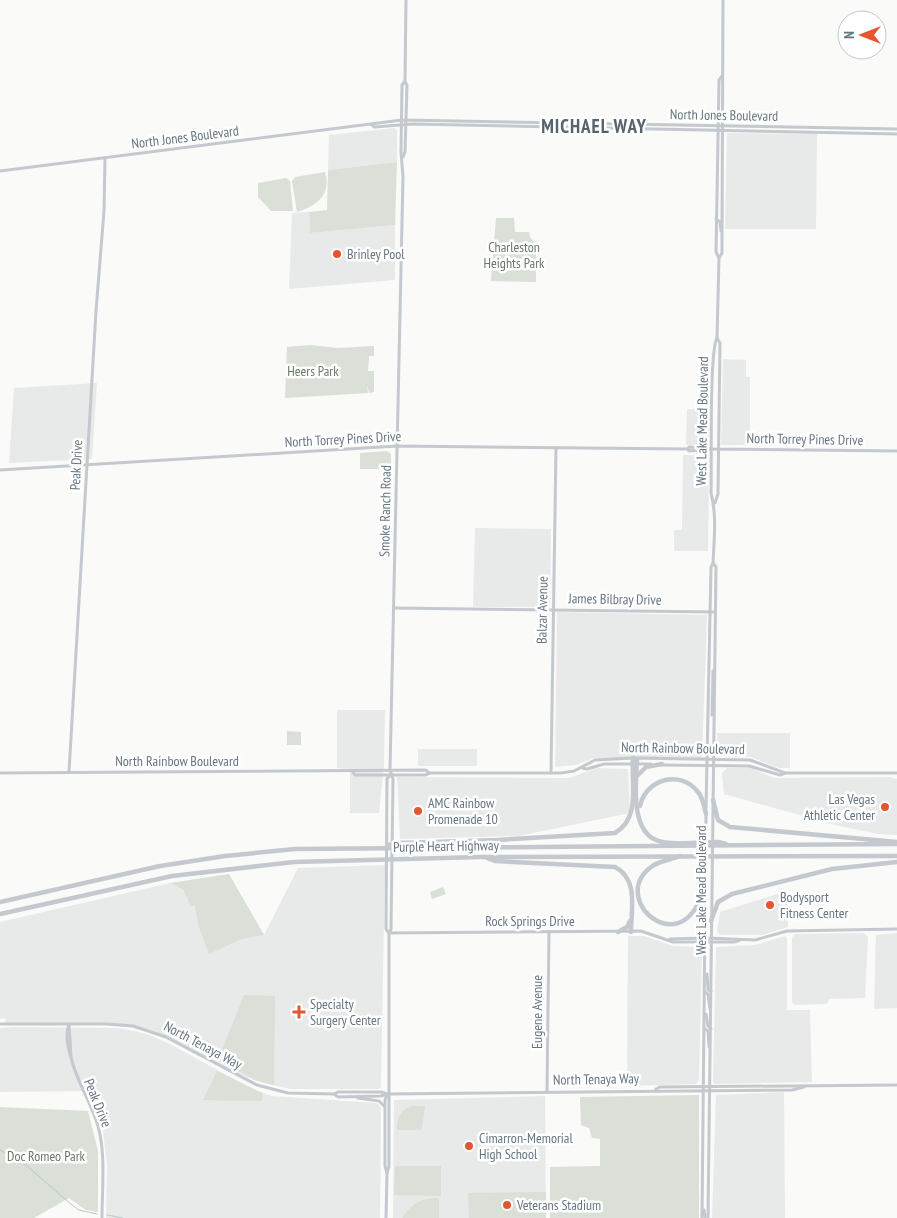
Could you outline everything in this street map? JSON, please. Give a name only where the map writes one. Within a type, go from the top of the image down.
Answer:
[{"type":"highway","points":[[379,847],[399,843],[615,833],[625,826],[631,817],[635,758]]},
{"type":"highway","points":[[635,764],[637,812],[640,824],[649,835],[661,841],[718,842],[732,846]]},
{"type":"highway","points":[[637,776],[643,768],[662,764]]},
{"type":"highway","points":[[661,841],[646,830],[640,816],[642,798],[656,783],[673,779],[691,785],[702,797],[706,814]]},
{"type":"highway","points":[[713,800],[718,820],[730,827],[897,843]]},
{"type":"highway","name":"Purple Heart Highway","points":[[0,902],[160,866],[225,856],[295,849],[897,843]]},
{"type":"highway","points":[[682,855],[656,864],[642,877],[638,888],[639,898],[643,909],[649,916],[665,924],[686,919],[698,906],[706,876]]},
{"type":"highway","name":"Purple Heart Highway","points":[[0,916],[23,912],[37,906],[126,885],[228,868],[312,861],[682,855],[897,856]]},
{"type":"highway","points":[[481,857],[495,861],[616,868],[624,873],[631,886],[631,932]]},
{"type":"highway","points":[[712,921],[718,902],[732,894],[832,869],[897,862]]},
{"type":"highway","points":[[618,932],[627,927],[631,920]]},
{"type":"main road","name":"Smoke Ranch Road","points":[[386,1218],[389,1157],[389,933],[386,929],[390,837],[387,779],[390,775],[404,122],[402,85],[404,81],[406,0]]},
{"type":"main road","name":"West Lake Mead Boulevard","points":[[719,258],[722,253],[724,0]]},
{"type":"main road","name":"West Lake Mead Boulevard","points":[[714,504],[718,494],[720,342],[718,338],[719,258],[716,252],[716,219],[719,80],[722,76]]},
{"type":"main road","name":"North Jones Boulevard","points":[[0,171],[372,125],[374,123],[897,129]]},
{"type":"main road","name":"North Jones Boulevard","points":[[724,128],[783,132],[897,134]]},
{"type":"main road","points":[[783,132],[800,128]]},
{"type":"main road","points":[[797,132],[816,128]]},
{"type":"main road","name":"Peak Drive","points":[[69,772],[106,158]]},
{"type":"main road","points":[[718,172],[720,189],[723,193]]},
{"type":"main road","points":[[717,193],[722,208]]},
{"type":"main road","points":[[716,219],[720,222],[722,233]]},
{"type":"main road","name":"West Lake Mead Boulevard","points":[[705,1218],[702,1205],[706,940],[706,760],[710,692],[711,567],[713,563],[714,504],[712,493],[712,449],[714,343],[718,338]]},
{"type":"main road","points":[[714,378],[719,378]]},
{"type":"main road","name":"North Torrey Pines Drive","points":[[0,470],[397,446],[688,449],[689,447],[712,449],[897,451]]},
{"type":"main road","name":"Balzar Avenue","points":[[551,773],[556,448]]},
{"type":"main road","name":"West Lake Mead Boulevard","points":[[705,1218],[709,1153],[711,1055],[716,567],[713,563]]},
{"type":"main road","name":"James Bilbray Drive","points":[[394,608],[715,612]]},
{"type":"main road","points":[[709,654],[715,659]]},
{"type":"main road","points":[[714,669],[710,692],[714,725]]},
{"type":"main road","name":"North Rainbow Boulevard","points":[[582,768],[584,764],[595,760],[635,758],[753,761],[767,768],[785,773]]},
{"type":"main road","name":"North Rainbow Boulevard","points":[[353,772],[355,775],[426,776],[429,773],[551,773],[568,772],[582,768],[587,769],[604,764],[662,764],[752,766],[771,774],[897,773]]},
{"type":"main road","name":"North Rainbow Boulevard","points":[[0,773],[353,772],[355,770],[426,770],[429,773]]},
{"type":"main road","name":"Rock Springs Drive","points":[[389,933],[646,932],[669,940],[712,941],[761,939],[787,931],[897,929]]},
{"type":"main road","name":"Eugene Avenue","points":[[547,1092],[548,932]]},
{"type":"main road","points":[[705,969],[708,990],[711,991]]},
{"type":"main road","points":[[705,992],[708,994],[711,1012]]},
{"type":"main road","points":[[705,1011],[708,1026],[711,1029]]},
{"type":"main road","name":"North Tenaya Way","points":[[0,1024],[122,1025],[144,1029],[166,1037],[257,1086],[288,1093],[381,1092],[388,1094]]},
{"type":"main road","name":"Peak Drive","points":[[69,1024],[71,1056],[77,1081],[92,1112],[100,1136],[102,1155],[102,1218]]},
{"type":"main road","points":[[705,1029],[707,1030],[711,1055]]},
{"type":"main road","points":[[762,1090],[778,1085]]},
{"type":"main road","points":[[782,1090],[792,1085]]},
{"type":"main road","name":"North Tenaya Way","points":[[704,1089],[710,1086],[792,1085],[804,1087]]},
{"type":"main road","name":"North Tenaya Way","points":[[334,1094],[338,1097],[356,1097],[388,1094],[656,1090],[660,1087],[704,1089],[710,1091],[897,1085]]},
{"type":"main road","name":"Smoke Ranch Road","points":[[387,1173],[385,1166],[385,1108],[388,1094]]},
{"type":"main road","points":[[356,1097],[379,1101],[385,1108]]},
{"type":"main road","points":[[703,1153],[709,1153]]},
{"type":"shaded area","points":[[395,128],[397,130],[397,162],[328,170],[329,135]]},
{"type":"shaded area","points":[[727,133],[817,134],[816,229],[725,229]]},
{"type":"shaded area","points":[[309,212],[310,233],[395,225],[395,280],[289,289],[292,213]]},
{"type":"shaded area","points":[[723,359],[746,360],[746,377],[750,377],[750,437],[754,440],[754,445],[721,445]]},
{"type":"shaded area","points":[[97,383],[92,459],[9,463],[14,388]]},
{"type":"shaded area","points":[[687,409],[710,409],[709,445],[686,445]]},
{"type":"shaded area","points":[[683,455],[709,455],[708,551],[674,551],[674,530],[682,530]]},
{"type":"shaded area","points":[[475,528],[551,529],[550,607],[473,607]]},
{"type":"shaded area","points":[[557,612],[707,615],[702,758],[594,758],[576,765],[555,767]]},
{"type":"shaded area","points":[[337,710],[385,710],[384,764],[379,813],[350,813],[350,769],[337,768]]},
{"type":"shaded area","points":[[717,733],[790,733],[790,768],[779,768],[750,757],[719,756]]},
{"type":"shaded area","points":[[418,749],[477,749],[477,766],[418,766]]},
{"type":"shaded area","points":[[597,768],[628,769],[630,813],[519,836],[400,839],[397,777],[569,778]]},
{"type":"shaded area","points":[[727,768],[751,768],[774,778],[889,777],[897,779],[897,835],[878,834],[835,825],[724,794],[722,773]]},
{"type":"shaded area","points":[[385,865],[381,1087],[379,1089],[290,1089],[263,1083],[224,1069],[152,1031],[122,1025],[6,1023],[5,1018],[0,1019],[0,922],[170,883],[182,890],[194,905],[199,928],[209,953],[242,939],[264,935],[298,868]]},
{"type":"shaded area","points":[[787,891],[788,927],[763,935],[720,935],[717,932],[720,912]]},
{"type":"shaded area","points":[[864,933],[868,937],[865,998],[829,999],[827,1004],[795,1005],[792,1002],[792,938],[795,934]]},
{"type":"shaded area","points":[[897,933],[897,1008],[874,1009],[876,935]]},
{"type":"shaded area","points":[[628,936],[644,936],[673,946],[702,947],[699,1080],[696,1084],[627,1086]]},
{"type":"shaded area","points":[[785,936],[787,938],[787,1010],[810,1010],[812,1082],[715,1084],[713,1082],[716,947],[755,945]]},
{"type":"shaded area","points":[[0,1028],[117,1028],[135,1031],[170,1044],[252,1089],[272,1096],[377,1103],[381,1108],[380,1218],[106,1218],[107,1166],[103,1131],[87,1091],[0,1092]]},
{"type":"shaded area","points":[[784,1092],[785,1218],[712,1218],[716,1095]]},
{"type":"shaded area","name":"Cimarron-Memorial High School","points":[[545,1096],[546,1218],[393,1218],[394,1100]]},
{"type":"green space","points":[[397,162],[395,225],[310,233],[309,212],[327,210],[328,170]]},
{"type":"green space","points":[[325,172],[326,187],[321,198],[316,203],[297,212],[292,181],[295,177]]},
{"type":"green space","points":[[286,178],[290,181],[293,211],[271,211],[258,197],[258,183]]},
{"type":"green space","name":"Charleston Heights Park","points":[[496,218],[514,218],[515,232],[529,232],[530,237],[536,244],[536,282],[491,281]]},
{"type":"green space","name":"Heers Park","points":[[310,345],[338,348],[374,346],[374,356],[369,356],[368,371],[374,371],[374,392],[369,393],[367,385],[368,393],[285,398],[287,347]]},
{"type":"green space","points":[[387,451],[391,454],[391,469],[360,469],[360,453]]},
{"type":"green space","points":[[287,731],[301,732],[301,745],[287,745]]},
{"type":"green space","points":[[229,874],[264,935],[242,939],[209,954],[199,928],[194,905],[191,906],[183,890],[170,883]]},
{"type":"green space","points":[[443,887],[446,894],[432,899],[430,892]]},
{"type":"green space","points":[[244,995],[275,996],[274,1085],[255,1080],[218,1060]]},
{"type":"green space","points":[[217,1071],[262,1093],[262,1101],[203,1100]]},
{"type":"green space","points":[[699,1095],[699,1218],[550,1218],[550,1167],[600,1166],[600,1139],[592,1138],[589,1128],[581,1125],[580,1097]]},
{"type":"green space","points":[[412,1106],[425,1106],[422,1128],[420,1130],[397,1130],[400,1115]]},
{"type":"green space","name":"Doc Romeo Park","points":[[0,1107],[88,1111],[98,1151],[98,1212],[86,1210],[69,1198],[34,1218],[0,1218]]},
{"type":"green space","points":[[395,1166],[441,1166],[441,1196],[394,1195]]},
{"type":"green space","name":"Veterans Stadium","points":[[546,1192],[546,1218],[469,1218],[468,1193]]},
{"type":"green space","points":[[439,1198],[439,1218],[402,1218],[417,1203],[427,1199]]},
{"type":"waterway","points":[[0,1150],[27,1166],[79,1210],[97,1214]]},
{"type":"waterway","points":[[107,1215],[123,1218]]},
{"type":"place","name":"Brinley Pool","points":[[337,254]]},
{"type":"place","name":"Las Vegas Athletic Center","points":[[885,807]]},
{"type":"place","name":"AMC Rainbow Promenade 10","points":[[418,811]]},
{"type":"place","name":"Bodysport Fitness Center","points":[[770,905]]},
{"type":"place","name":"Specialty Surgery Center","points":[[299,1012]]},
{"type":"place","name":"Cimarron-Memorial High School","points":[[469,1146]]},
{"type":"place","name":"Veterans Stadium","points":[[507,1205]]},
{"type":"district","name":"MICHAEL WAY","points":[[594,126]]}]
